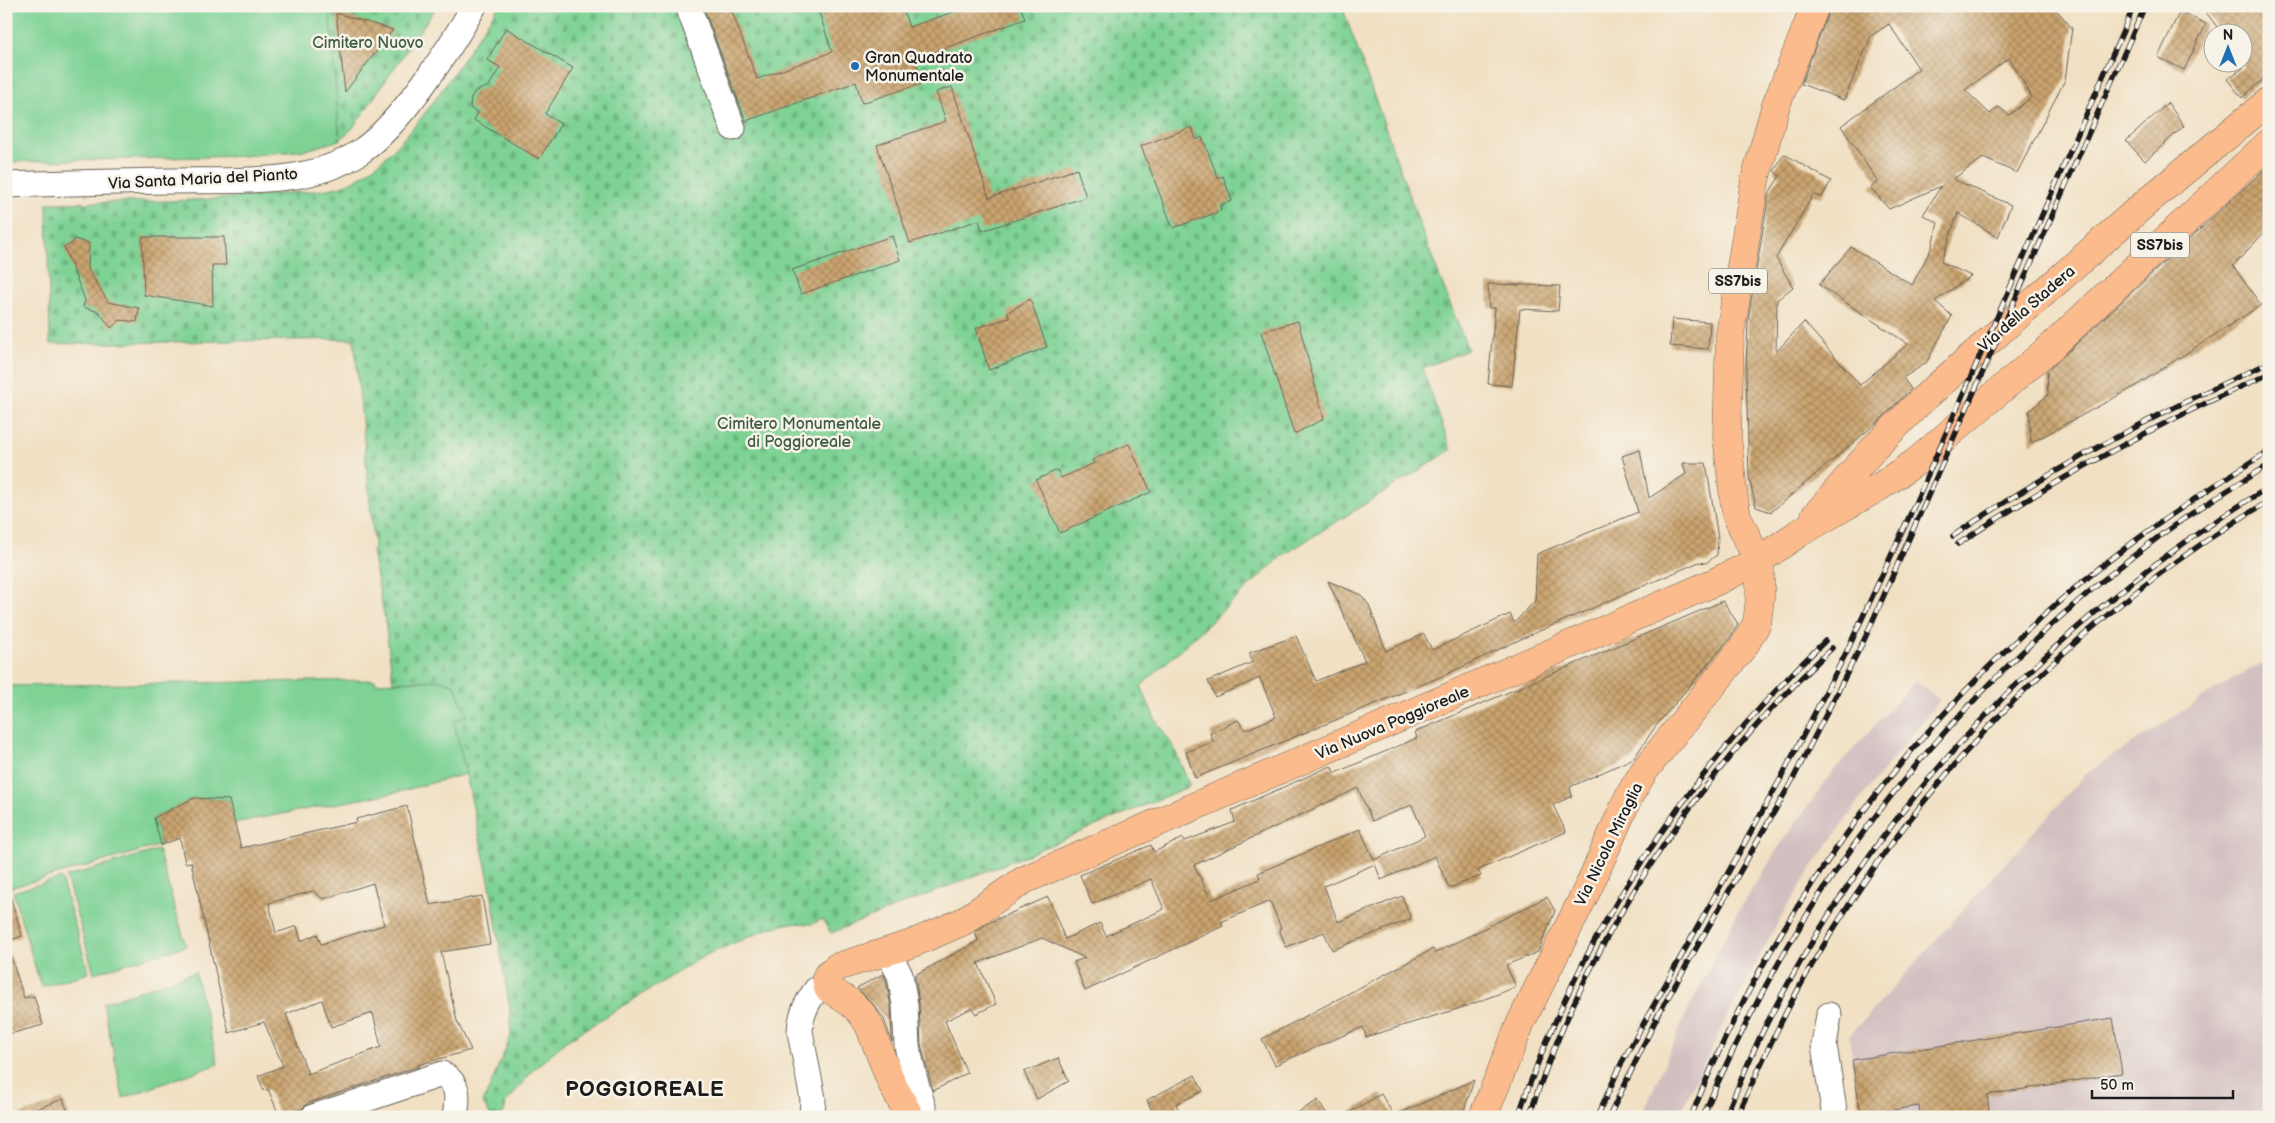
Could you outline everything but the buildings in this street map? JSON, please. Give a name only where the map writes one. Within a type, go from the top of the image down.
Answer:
[{"type":"main road","name":"SS7bis","points":[[1758,561],[1737,516],[1734,499],[1728,437],[1730,334],[1755,180],[1775,108],[1815,6]]},
{"type":"main road","name":"Via della Stadera","points":[[1799,532],[1876,447],[1922,400],[2149,200],[2269,101]]},
{"type":"main road","name":"Via della Stadera","points":[[1758,561],[1799,532],[1879,487],[1916,462],[2052,346],[2269,143]]},
{"type":"main road","name":"Via Nuova Poggioreale","points":[[827,992],[832,992],[826,983],[828,974],[837,967],[911,944],[962,922],[1024,880],[1718,581],[1758,561]]},
{"type":"main road","name":"Via Nicola Miraglia","points":[[1483,1117],[1521,1022],[1590,886],[1629,796],[1644,771],[1752,633],[1757,623],[1760,598],[1758,561]]},
{"type":"main road","points":[[827,992],[862,1014],[869,1026],[891,1082],[910,1117]]},
{"type":"street","name":"Via Santa Maria del Pianto","points":[[6,185],[264,178],[316,172],[342,162],[361,151],[383,132],[407,104],[452,41],[474,6]]},
{"type":"street","points":[[688,6],[733,128]]},
{"type":"street","points":[[891,958],[900,975],[907,1046],[914,1080],[926,1117]]},
{"type":"street","points":[[812,1117],[813,1099],[801,1038],[800,1021],[803,1011],[827,992]]},
{"type":"street","points":[[1829,1014],[1824,1045],[1835,1117]]},
{"type":"street","points":[[313,1117],[442,1074],[451,1079],[456,1086],[455,1117]]},
{"type":"shaded area","points":[[2269,659],[2269,1117],[1862,1117],[1849,1036],[2086,774],[2227,682]]},
{"type":"shaded area","points":[[1915,681],[1940,700],[1865,793],[1813,866],[1779,920],[1726,1019],[1678,1117],[1641,1117],[1689,1008],[1738,912],[1782,842],[1834,770]]},
{"type":"green space","points":[[6,6],[330,6],[340,140],[306,150],[244,156],[6,162]]},
{"type":"green space","name":"Cimitero Nuovo","points":[[329,6],[437,6],[353,128],[340,140]]},
{"type":"green space","name":"Cimitero Monumentale di Poggioreale","points":[[499,6],[1342,6],[1423,234],[1468,350],[1422,368],[1451,450],[1282,556],[1141,686],[1155,719],[1174,748],[1190,786],[1022,857],[831,933],[822,919],[812,924],[791,923],[770,928],[706,955],[566,1041],[533,1070],[506,1103],[504,1113],[497,1117],[491,1117],[483,1103],[511,1036],[510,1010],[490,885],[454,721],[467,716],[454,684],[440,680],[393,682],[385,620],[372,551],[374,550],[374,542],[354,339],[50,344],[47,203],[228,198],[323,190],[348,184],[377,165],[416,124],[451,77]]},
{"type":"green space","points":[[375,680],[375,683],[440,680],[454,684],[467,716],[454,721],[466,774],[398,792],[234,823],[229,800],[194,798],[154,818],[161,845],[6,889],[6,686]]},
{"type":"green space","points":[[158,850],[186,946],[94,973],[66,877]]},
{"type":"green space","points":[[61,878],[89,973],[41,987],[13,892]]},
{"type":"green space","points":[[195,972],[218,1064],[123,1098],[103,1003]]},
{"type":"railway","points":[[1597,1117],[1622,1062],[1781,778],[1846,653],[1910,515],[2134,6]]},
{"type":"railway","points":[[1609,1117],[1658,1015],[1793,779],[1865,638],[2145,6]]},
{"type":"railway","points":[[1953,536],[2029,487],[2107,442],[2187,401],[2269,363]]},
{"type":"railway","points":[[1958,544],[2033,496],[2110,452],[2228,392],[2269,374]]},
{"type":"railway","points":[[1691,1117],[1725,1038],[1765,961],[1810,886],[1860,815],[1915,747],[1974,682],[2036,622],[2102,566],[2184,506],[2269,451]]},
{"type":"railway","points":[[1703,1117],[1740,1036],[1779,962],[1822,891],[1870,823],[1922,759],[1977,697],[2037,638],[2099,583],[2165,532],[2216,497],[2269,465]]},
{"type":"railway","points":[[1725,1117],[1761,1035],[1806,952],[1857,872],[1914,797],[1976,725],[2043,658],[2115,596],[2190,539],[2269,487]]},
{"type":"railway","points":[[1737,1117],[1765,1054],[1819,953],[1862,885],[1909,820],[1961,758],[2016,699],[2074,643],[2136,592],[2201,544],[2269,501]]},
{"type":"railway","points":[[1518,1117],[1543,1049],[1573,984],[1606,921],[1643,860],[1683,802],[1727,746],[1774,692],[1825,641]]},
{"type":"railway","points":[[1529,1117],[1553,1051],[1582,987],[1614,924],[1651,864],[1735,750],[1782,697],[1832,648]]},
{"type":"place","name":"Gran Quadrato Monumentale","points":[[855,66]]},
{"type":"district","name":"POGGIOREALE","points":[[645,1089]]}]
